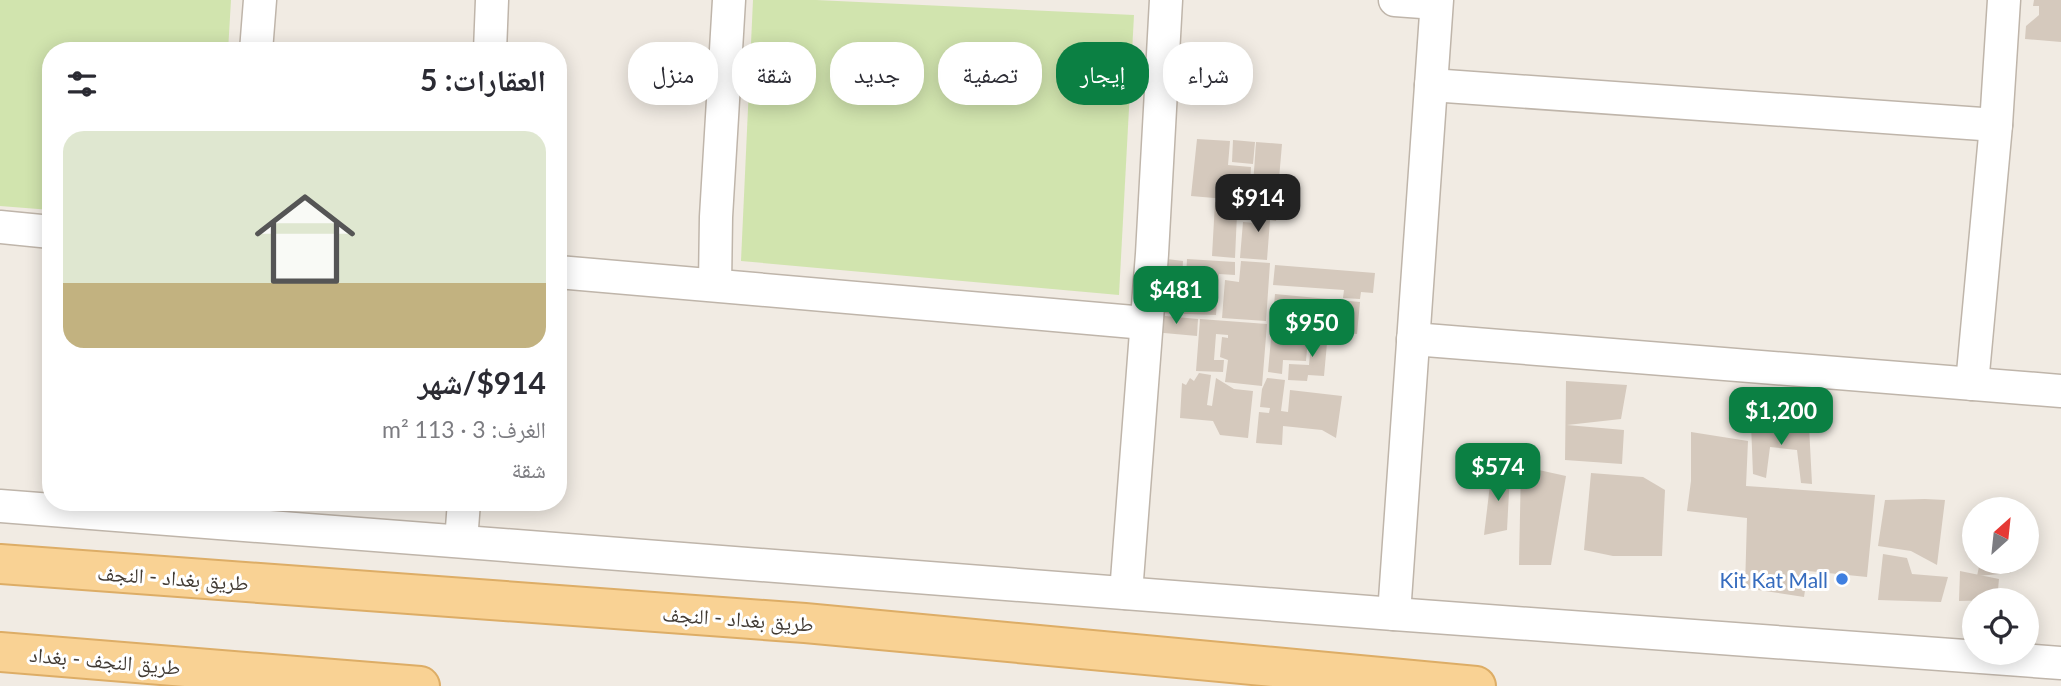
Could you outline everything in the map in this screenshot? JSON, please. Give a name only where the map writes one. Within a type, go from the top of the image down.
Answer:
[{"type":"main road","name":"طريق بغداد - النجف","points":[[0,564],[805,622],[1187,672],[1476,686]]},
{"type":"main road","name":"طريق النجف - بغداد","points":[[0,652],[420,686]]},
{"type":"street","points":[[257,42],[260,0]]},
{"type":"street","points":[[490,42],[492,0]]},
{"type":"street","points":[[715,285],[716,217],[729,0]]},
{"type":"street","points":[[1126,593],[1152,254],[1166,0]]},
{"type":"street","points":[[1394,614],[1437,1],[1395,0]]},
{"type":"street","points":[[1972,384],[1996,125],[2004,0]]},
{"type":"street","points":[[1431,85],[1996,125]]},
{"type":"street","points":[[0,227],[42,231]]},
{"type":"street","points":[[567,273],[1145,323]]},
{"type":"street","points":[[1413,339],[2061,391]]},
{"type":"street","points":[[0,506],[42,509]]},
{"type":"street","points":[[66,511],[2061,663]]},
{"type":"street","points":[[461,541],[463,511]]},
{"type":"green space","points":[[0,0],[231,0],[229,42],[42,42],[42,209],[0,206]]},
{"type":"green space","points":[[753,0],[816,0],[1134,15],[1133,42],[1056,42],[1056,105],[1129,105],[1119,295],[741,261],[748,105],[816,105],[816,42],[751,42]]},
{"type":"building","points":[[2034,0],[2061,0],[2061,42],[2025,39],[2026,26],[2039,15],[2039,6],[2033,6]]},
{"type":"building","points":[[1197,139],[1230,141],[1228,165],[1251,167],[1249,201],[1191,196]]},
{"type":"building","points":[[1233,140],[1255,142],[1253,164],[1232,162]]},
{"type":"building","points":[[1256,142],[1282,144],[1277,202],[1252,200]]},
{"type":"building","points":[[1215,202],[1250,203],[1249,215],[1237,214],[1235,258],[1212,256]]},
{"type":"building","points":[[1257,204],[1278,206],[1276,221],[1270,220],[1267,260],[1240,258],[1243,222],[1256,223]]},
{"type":"building","points":[[1167,259],[1183,261],[1180,315],[1164,313]]},
{"type":"building","points":[[1187,259],[1235,262],[1235,275],[1219,274],[1216,315],[1184,314]]},
{"type":"building","points":[[1241,261],[1270,263],[1266,321],[1222,318],[1225,280],[1239,282]]},
{"type":"building","points":[[1275,265],[1375,273],[1373,293],[1361,292],[1360,299],[1343,298],[1344,290],[1273,285]]},
{"type":"building","points":[[1275,294],[1360,302],[1357,334],[1291,328],[1291,336],[1308,338],[1306,361],[1283,360],[1282,374],[1268,372]]},
{"type":"building","points":[[1154,315],[1198,319],[1197,336],[1153,332]]},
{"type":"building","points":[[1200,319],[1267,324],[1262,386],[1225,382],[1228,360],[1220,357],[1222,337],[1228,338],[1228,335],[1216,334],[1214,360],[1224,360],[1223,372],[1196,371]]},
{"type":"building","points":[[1312,331],[1328,332],[1324,376],[1308,375],[1307,381],[1288,380],[1289,364],[1309,365]]},
{"type":"building","points":[[1199,373],[1211,375],[1207,405],[1212,406],[1216,378],[1234,389],[1253,391],[1248,438],[1220,435],[1213,421],[1180,418],[1182,383],[1186,385],[1190,378],[1194,381]]},
{"type":"building","points":[[1267,378],[1285,380],[1281,411],[1288,412],[1290,390],[1342,396],[1336,438],[1322,430],[1283,426],[1282,445],[1256,443],[1259,412],[1269,413],[1270,408],[1260,407],[1262,389]]},
{"type":"building","points":[[1566,381],[1627,385],[1621,419],[1567,425],[1624,430],[1622,464],[1565,460]]},
{"type":"building","points":[[1751,424],[1809,426],[1812,484],[1801,483],[1797,450],[1770,447],[1766,478],[1753,474]]},
{"type":"building","points":[[1691,432],[1748,441],[1746,486],[1875,495],[1867,577],[1808,571],[1804,597],[1745,588],[1747,518],[1687,511],[1691,481]]},
{"type":"building","points":[[1521,466],[1566,476],[1551,565],[1519,565]]},
{"type":"building","points":[[1492,468],[1510,473],[1507,530],[1484,535]]},
{"type":"building","points":[[1591,473],[1643,477],[1665,490],[1662,556],[1613,556],[1584,550]]},
{"type":"building","points":[[1885,500],[1945,500],[1937,565],[1911,551],[1878,546]]},
{"type":"building","points":[[1883,554],[1907,558],[1912,574],[1948,577],[1941,602],[1878,600]]},
{"type":"building","points":[[1960,571],[1962,574],[1999,579],[1998,588],[1962,588],[1962,601],[1959,601]]},
{"type":"place","name":"Kit Kat Mall","points":[[1842,579]]}]
